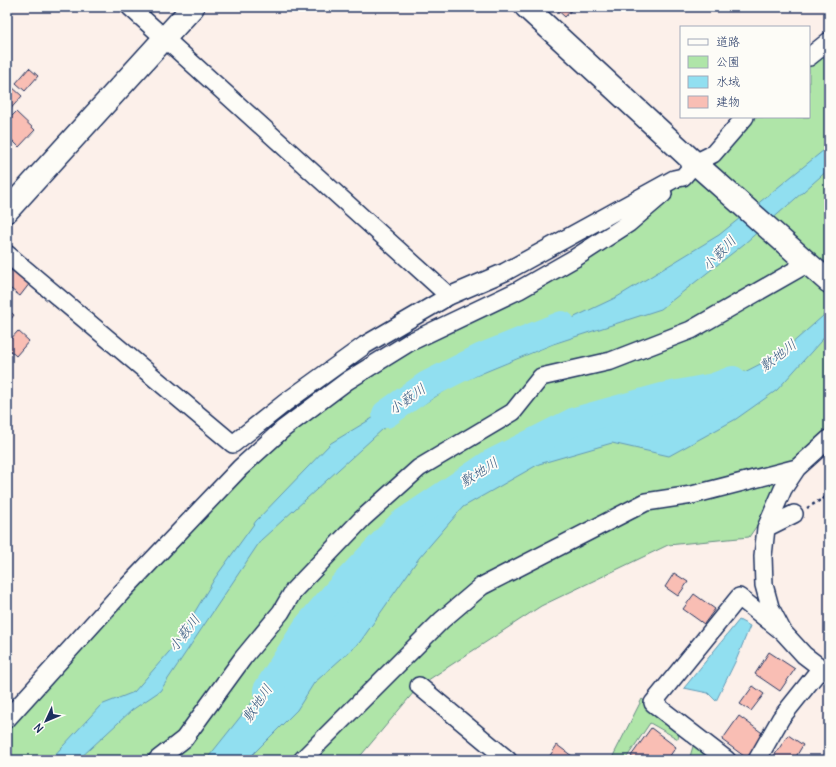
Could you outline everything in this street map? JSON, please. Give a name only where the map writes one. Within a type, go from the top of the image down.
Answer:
[{"type":"street","points":[[130,7],[450,296]]},
{"type":"street","points":[[7,210],[192,7]]},
{"type":"street","points":[[157,760],[184,739],[242,658],[281,612],[294,590],[362,519],[419,468],[513,412],[542,377],[611,361],[691,330],[813,268],[689,170],[526,7]]},
{"type":"street","points":[[810,56],[829,41]]},
{"type":"street","points":[[7,254],[233,444],[332,367],[366,345],[450,296],[505,272],[689,170],[713,154],[744,118]]},
{"type":"street","points":[[7,719],[132,582],[240,468],[283,429],[347,381],[383,358],[414,340],[519,290],[629,223],[689,170]]},
{"type":"street","points":[[783,632],[770,607],[764,585],[763,556],[766,528],[783,489],[797,468],[829,439]]},
{"type":"street","points":[[302,760],[442,620],[482,586],[646,502],[692,495],[797,468]]},
{"type":"street","points":[[766,528],[794,514]]},
{"type":"street","points":[[727,760],[653,703],[738,597],[783,632],[804,655],[825,671],[781,718],[758,760]]},
{"type":"street","points":[[419,686],[508,760]]},
{"type":"path","points":[[794,514],[829,495]]},
{"type":"green space","points":[[829,44],[829,430],[797,468],[749,537],[668,545],[541,606],[419,686],[357,760],[7,760],[7,725],[231,478],[410,342],[555,269],[695,163],[746,118],[810,118],[810,61]]},
{"type":"green space","points":[[642,699],[680,729],[678,739],[650,723],[625,760],[611,760]]},
{"type":"green space","points":[[696,736],[724,760],[689,760]]},
{"type":"water","points":[[829,146],[829,169],[744,244],[661,309],[553,344],[456,384],[383,429],[261,540],[160,691],[132,710],[78,760],[50,760],[101,705],[134,692],[175,645],[215,578],[256,521],[331,443],[416,392],[617,297],[719,235]]},
{"type":"water","points":[[829,308],[829,332],[777,390],[736,419],[669,456],[612,443],[539,464],[463,507],[419,558],[360,642],[314,683],[297,710],[247,760],[206,760],[288,657],[325,606],[377,549],[412,517],[467,480],[510,447],[591,416],[721,384],[780,354],[823,316]]},
{"type":"water","points":[[739,620],[750,626],[737,658],[716,701],[708,693],[684,688]]},
{"type":"building","points":[[554,7],[574,7],[565,17]]},
{"type":"building","points":[[29,68],[38,76],[25,91],[16,83]]},
{"type":"building","points":[[12,87],[22,96],[7,113],[7,92]]},
{"type":"building","points":[[16,112],[35,130],[19,147],[7,135],[7,121]]},
{"type":"building","points":[[12,269],[30,283],[20,296],[7,286],[7,275]]},
{"type":"building","points":[[7,309],[14,315],[7,324]]},
{"type":"building","points":[[18,331],[29,341],[16,356],[7,348],[7,343]]},
{"type":"building","points":[[674,573],[688,582],[678,596],[665,587]]},
{"type":"building","points":[[694,594],[715,609],[704,624],[683,609]]},
{"type":"building","points":[[769,652],[795,669],[780,691],[755,674]]},
{"type":"building","points":[[753,686],[764,694],[751,711],[740,704]]},
{"type":"building","points":[[739,716],[765,735],[748,759],[722,740]]},
{"type":"building","points":[[651,728],[676,747],[667,760],[636,760],[631,756]]},
{"type":"building","points":[[788,735],[803,745],[794,760],[772,759]]},
{"type":"building","points":[[557,745],[576,759],[547,760]]},
{"type":"waterway","name":"小薮川","points":[[386,414],[427,385],[482,357],[562,325]]},
{"type":"waterway","name":"敷地川","points":[[267,690],[307,627],[336,593],[401,524],[490,464],[575,421],[662,397],[714,387],[733,380]]}]
